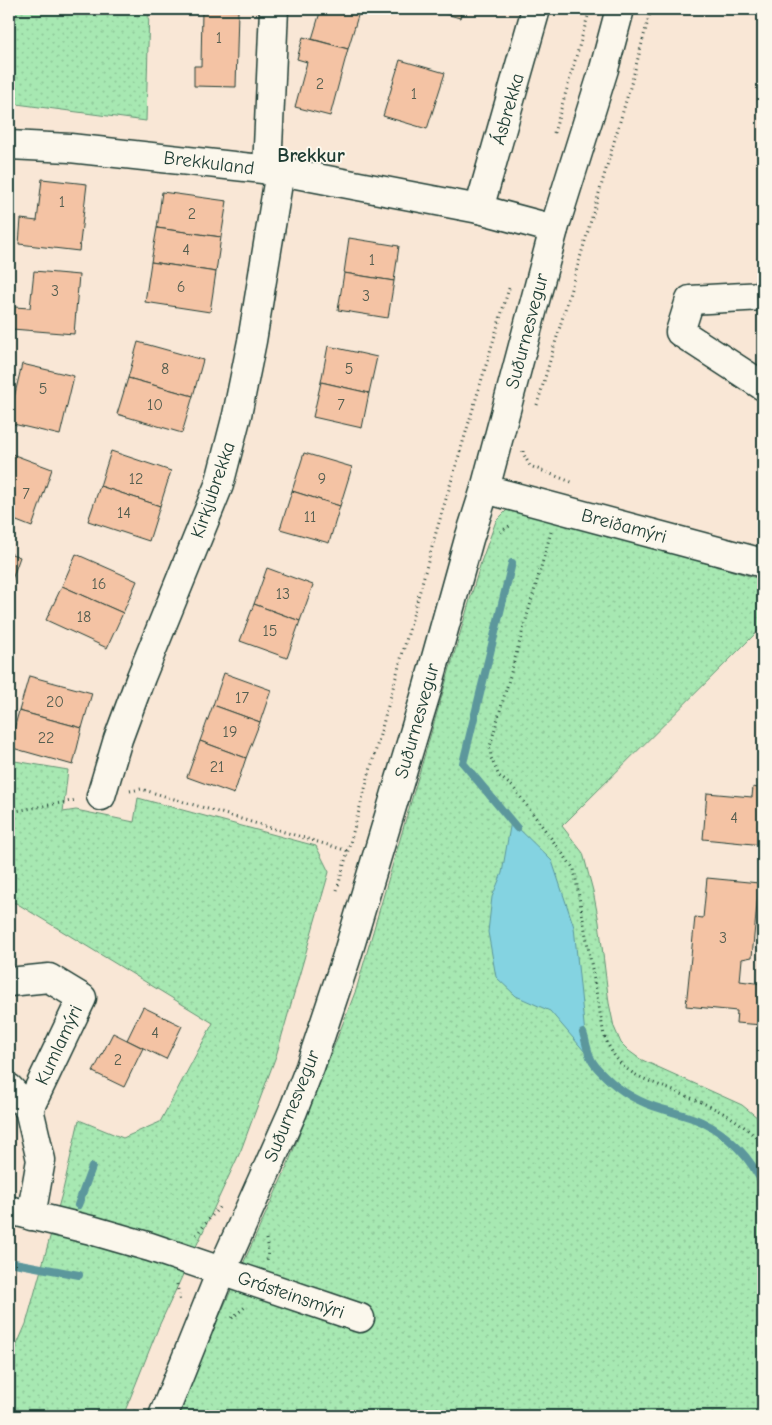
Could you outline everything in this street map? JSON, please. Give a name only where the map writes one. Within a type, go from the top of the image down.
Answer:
[{"type":"street","name":"Kirkjubrekka","points":[[101,796],[118,739],[138,686],[219,485],[237,415],[250,350],[274,171],[274,9]]},
{"type":"street","name":"Ásbrekka","points":[[479,209],[536,9]]},
{"type":"street","name":"Suðurnesvegur","points":[[163,1416],[222,1271],[293,1111],[310,1067],[364,899],[427,690],[469,539],[485,489],[554,229],[604,69],[620,9]]},
{"type":"street","name":"Brekkuland","points":[[9,145],[70,148],[164,157],[274,171],[479,209],[554,229]]},
{"type":"street","points":[[763,296],[690,300],[680,332],[763,386]]},
{"type":"street","name":"Breiðamýri","points":[[485,489],[763,563]]},
{"type":"street","name":"Kumlamýri","points":[[9,982],[49,978],[82,998],[29,1109]]},
{"type":"street","name":"Kumlamýri","points":[[9,1088],[29,1109],[41,1160],[20,1213],[91,1230],[222,1271]]},
{"type":"street","name":"Grásteinsmýri","points":[[222,1271],[360,1318]]},
{"type":"path","points":[[553,136],[590,9]]},
{"type":"path","points":[[536,406],[633,77],[651,9]]},
{"type":"path","points":[[336,895],[437,529],[512,278]]},
{"type":"path","points":[[525,444],[522,453],[530,466],[567,481]]},
{"type":"path","points":[[496,538],[500,532],[510,525],[519,524]]},
{"type":"path","points":[[544,527],[552,529],[490,746],[492,763],[499,776],[513,787],[574,869],[604,1035],[614,1056],[632,1074],[645,1081],[720,1111],[744,1127],[763,1145]]},
{"type":"path","points":[[9,809],[16,811],[141,788],[348,851]]},
{"type":"path","points":[[176,1312],[180,1303],[176,1279],[191,1242],[221,1204]]},
{"type":"path","points":[[133,1416],[138,1403]]},
{"type":"green space","points":[[9,9],[149,9],[146,121],[9,103]]},
{"type":"green space","points":[[521,508],[763,580],[763,626],[562,826],[583,853],[599,922],[609,1003],[614,1027],[621,1043],[640,1059],[742,1105],[763,1122],[763,1416],[178,1416],[190,1381],[286,1169],[356,990],[481,562],[496,521],[508,509]]},
{"type":"green space","points":[[9,760],[68,770],[63,812],[76,810],[134,822],[138,798],[316,846],[329,872],[276,1056],[241,1150],[159,1326],[123,1416],[9,1416],[9,1363],[26,1324],[63,1190],[79,1120],[123,1138],[160,1122],[213,1023],[16,903],[9,903]]},
{"type":"water","points":[[511,821],[552,861],[574,927],[586,1044],[591,1059],[550,1011],[516,996],[496,977],[488,932],[492,897],[502,873]]},
{"type":"building","points":[[321,9],[360,9],[348,49],[312,39]]},
{"type":"building","points":[[428,9],[462,9],[460,18]]},
{"type":"building","points":[[202,10],[238,11],[236,87],[194,86],[194,66],[201,66]]},
{"type":"building","points":[[303,37],[348,49],[330,116],[295,107],[307,62],[297,59]]},
{"type":"building","points":[[400,60],[445,73],[427,129],[383,116]]},
{"type":"building","points":[[42,179],[87,184],[79,251],[19,244],[21,219],[37,221]]},
{"type":"building","points":[[162,192],[227,201],[221,237],[157,228]]},
{"type":"building","points":[[157,228],[221,237],[216,272],[151,262]]},
{"type":"building","points":[[349,238],[399,246],[394,281],[344,273]]},
{"type":"building","points":[[151,262],[216,272],[210,312],[145,302]]},
{"type":"building","points":[[34,271],[79,275],[74,334],[12,329],[14,307],[30,308]]},
{"type":"building","points":[[344,273],[394,281],[388,318],[338,310]]},
{"type":"building","points":[[138,342],[203,360],[193,396],[128,378]]},
{"type":"building","points":[[328,346],[377,357],[369,393],[321,382]]},
{"type":"building","points":[[22,364],[74,376],[60,435],[9,423],[9,401],[13,402]]},
{"type":"building","points":[[128,378],[193,396],[182,433],[117,414]]},
{"type":"building","points":[[321,382],[369,393],[362,428],[313,417]]},
{"type":"building","points":[[111,451],[171,471],[160,506],[100,486]]},
{"type":"building","points":[[9,453],[52,469],[32,527],[9,518]]},
{"type":"building","points":[[304,453],[352,467],[340,506],[292,491]]},
{"type":"building","points":[[100,486],[160,506],[149,541],[88,521]]},
{"type":"building","points":[[292,491],[340,506],[329,543],[280,529]]},
{"type":"building","points":[[9,553],[20,557],[9,588]]},
{"type":"building","points":[[76,554],[137,581],[123,613],[62,586]]},
{"type":"building","points":[[267,568],[313,585],[300,621],[254,604]]},
{"type":"building","points":[[62,586],[123,613],[107,648],[46,620]]},
{"type":"building","points":[[254,604],[300,621],[287,658],[240,641]]},
{"type":"building","points":[[224,673],[271,690],[260,722],[213,705]]},
{"type":"building","points":[[29,676],[92,693],[82,728],[19,711]]},
{"type":"building","points":[[213,705],[260,722],[246,758],[200,741]]},
{"type":"building","points":[[19,711],[82,728],[73,765],[9,747]]},
{"type":"building","points":[[200,741],[246,758],[234,794],[187,777]]},
{"type":"building","points":[[753,787],[763,789],[763,845],[703,839],[707,793],[752,797]]},
{"type":"building","points":[[707,878],[759,883],[752,957],[742,959],[740,981],[763,984],[763,1025],[736,1023],[737,1011],[686,1006],[695,917],[703,918]]},
{"type":"building","points":[[143,1007],[182,1026],[166,1059],[127,1040]]},
{"type":"building","points":[[113,1033],[143,1048],[124,1087],[93,1072]]},
{"type":"waterway","points":[[512,563],[463,763],[517,828]]},
{"type":"waterway","points":[[583,1033],[592,1062],[612,1083],[625,1093],[654,1107],[683,1115],[712,1127],[746,1157],[763,1185]]},
{"type":"waterway","points":[[78,1205],[92,1167]]},
{"type":"waterway","points":[[9,1262],[79,1275]]},
{"type":"district","name":"Brekkur","points":[[311,155]]}]
